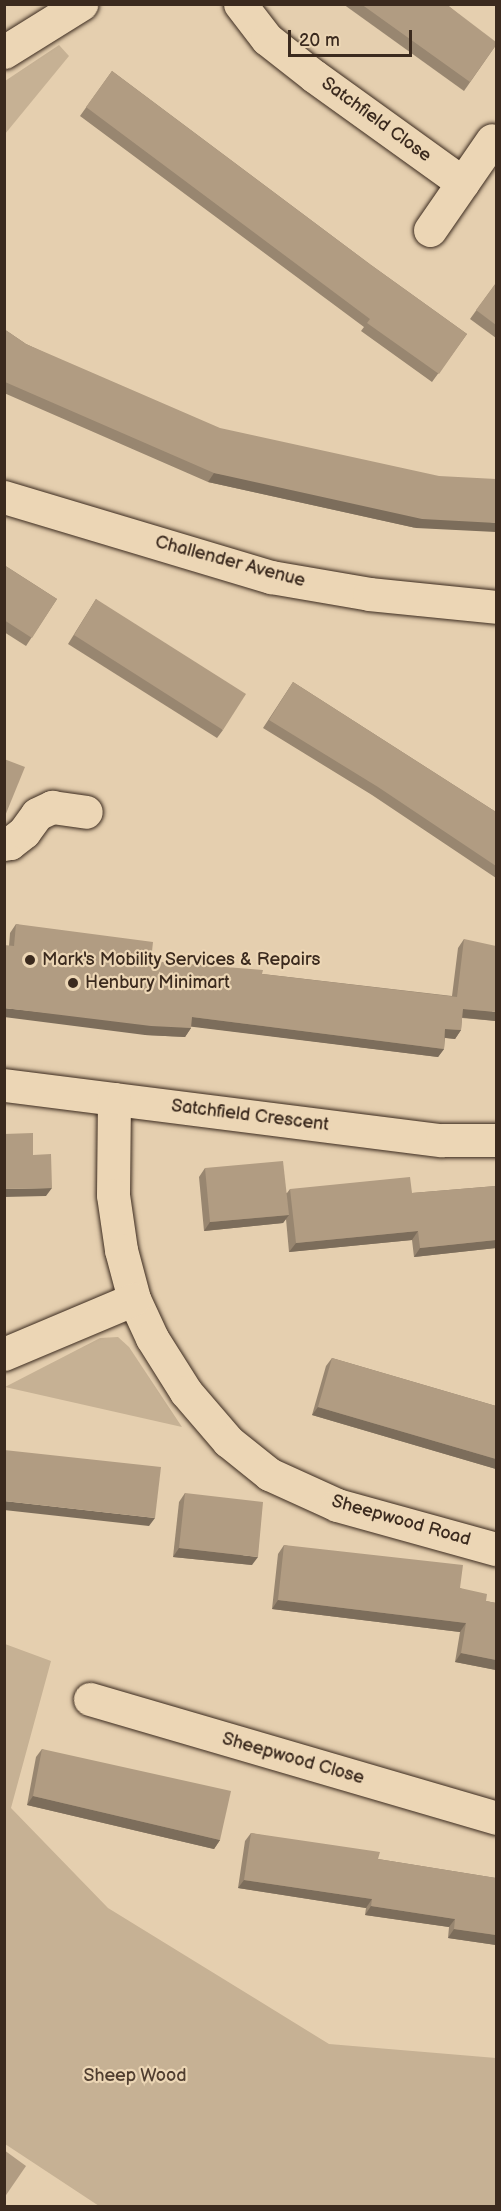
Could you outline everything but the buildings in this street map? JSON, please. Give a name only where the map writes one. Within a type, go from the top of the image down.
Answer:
[{"type":"street","points":[[4,52],[81,4]]},
{"type":"street","name":"Satchfield Close","points":[[240,4],[267,39],[463,183]]},
{"type":"street","points":[[430,230],[492,140]]},
{"type":"street","name":"Challender Avenue","points":[[4,497],[271,577],[369,594],[496,607]]},
{"type":"street","points":[[4,844],[10,843],[24,831],[38,814],[52,807],[86,812]]},
{"type":"street","name":"Satchfield Crescent","points":[[4,1085],[442,1140],[496,1140]]},
{"type":"street","name":"Sheepwood Road","points":[[114,1099],[113,1195],[122,1250],[134,1299],[152,1338],[186,1392],[228,1441],[269,1474],[337,1505],[496,1549]]},
{"type":"street","points":[[4,1354],[134,1299]]},
{"type":"street","name":"Sheepwood Close","points":[[90,1699],[496,1818]]},
{"type":"green space","points":[[59,45],[69,56],[5,134],[5,81]]},
{"type":"green space","points":[[118,1337],[129,1347],[182,1427],[5,1387],[100,1338]]},
{"type":"green space","name":"Sheep Wood","points":[[5,1644],[51,1661],[11,1808],[108,1908],[329,2044],[496,2058],[496,2206],[99,2206],[5,2144]]},
{"type":"place","name":"Mark's Mobility Services & Repairs","points":[[30,960]]},
{"type":"place","name":"Henbury Minimart","points":[[73,983]]}]
